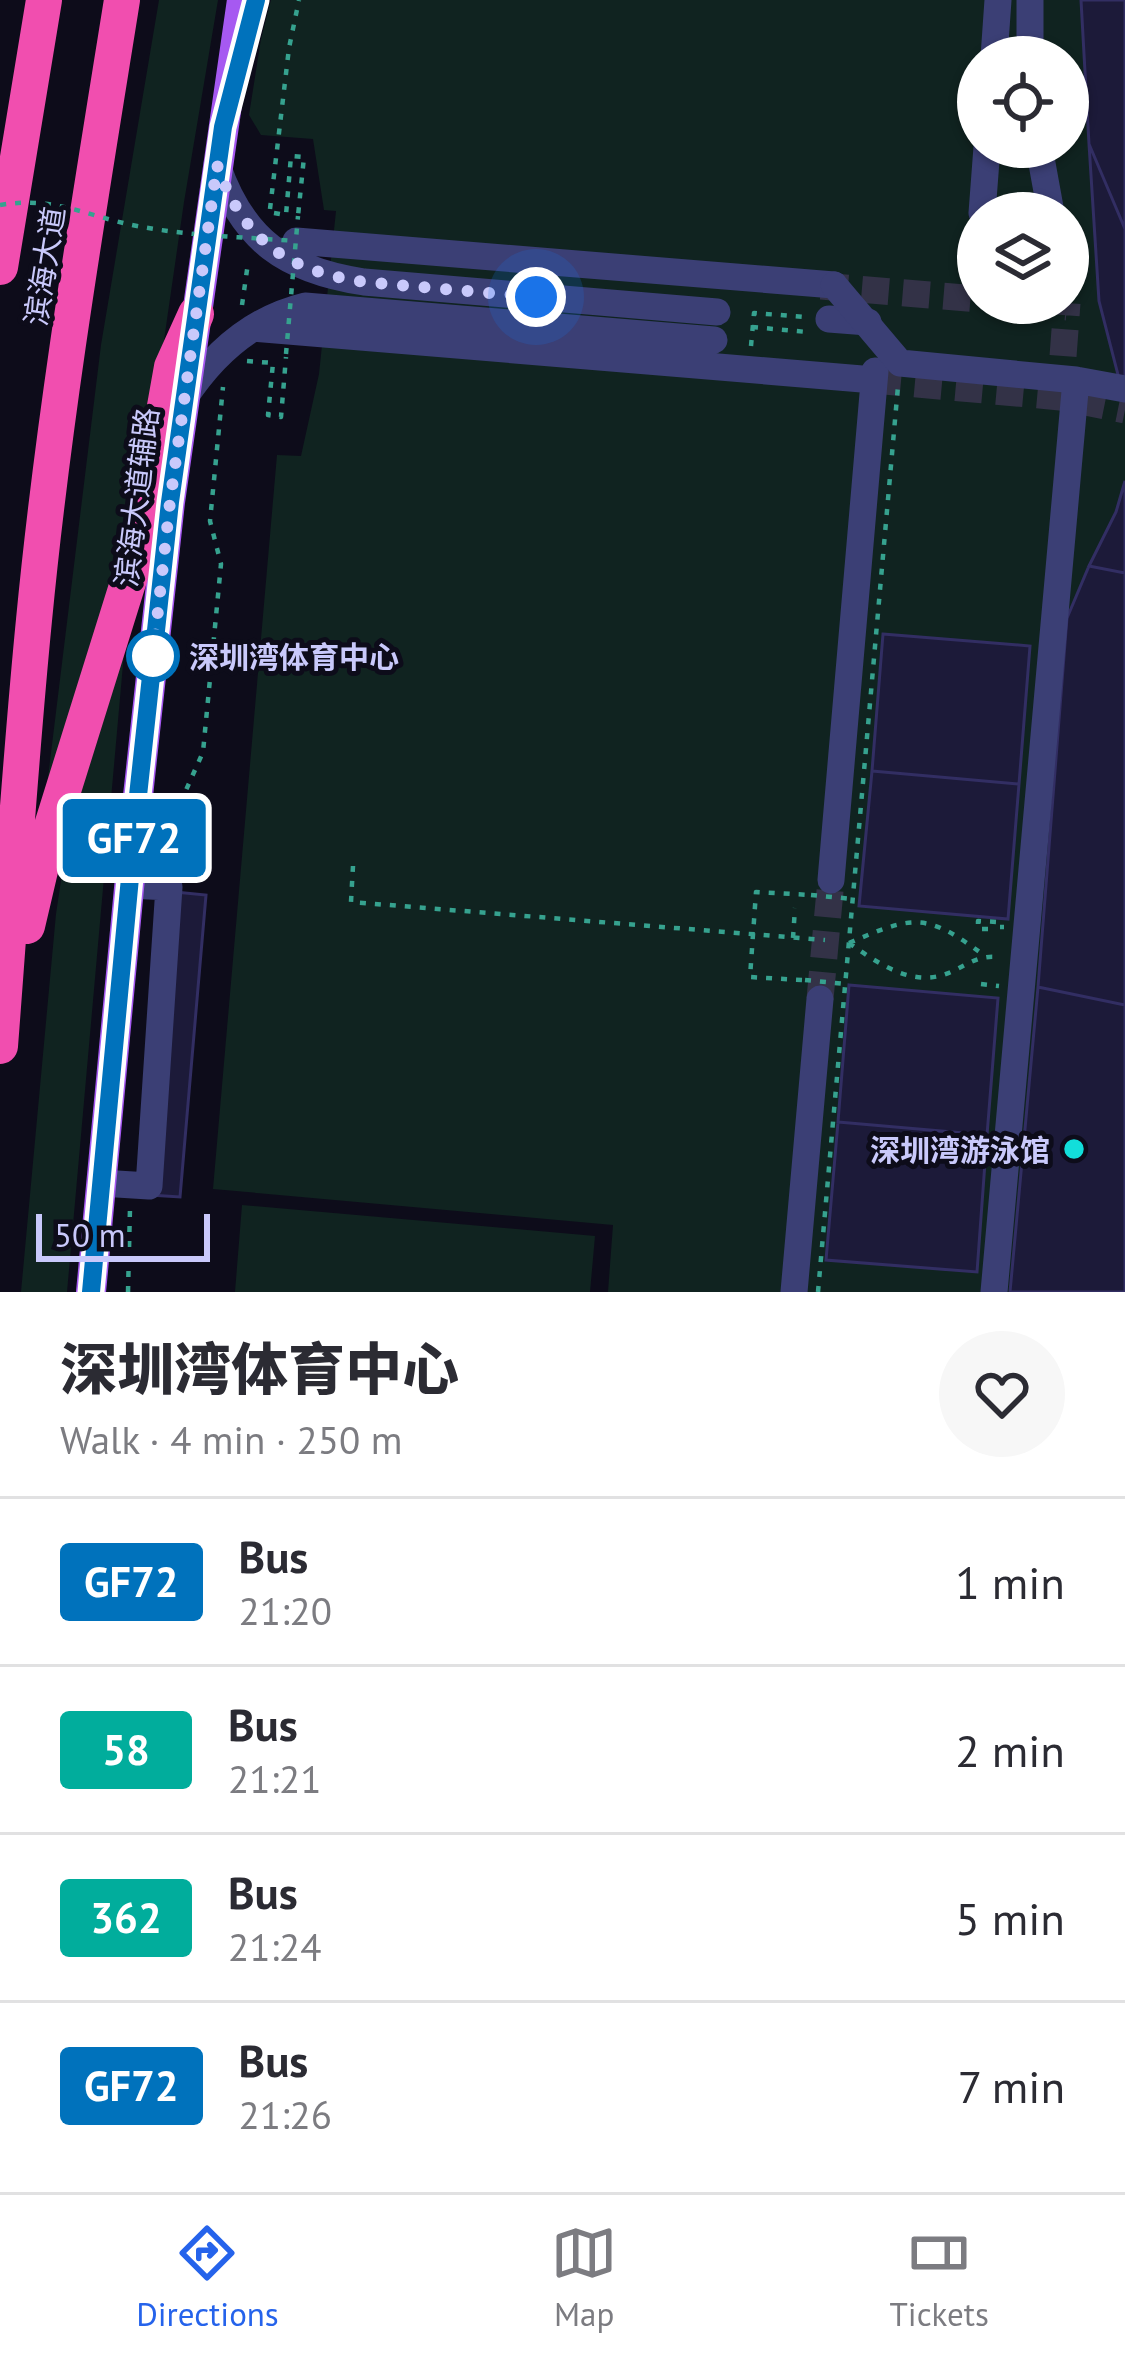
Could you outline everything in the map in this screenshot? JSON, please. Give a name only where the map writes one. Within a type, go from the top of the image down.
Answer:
[{"type":"highway","name":"滨海大道","points":[[0,267],[44,0]]},
{"type":"highway","name":"滨海大道","points":[[0,1046],[49,490],[122,0]]},
{"type":"highway","points":[[0,220],[14,170]]},
{"type":"highway","points":[[0,1065],[46,845],[141,542],[172,367],[196,314]]},
{"type":"main road","name":"滨海大道辅路","points":[[93,1284],[116,1184],[170,502],[242,0]]},
{"type":"main road","points":[[223,127],[256,0]]},
{"type":"street","points":[[995,36],[998,0]]},
{"type":"street","points":[[1030,0],[1030,36]]},
{"type":"street","points":[[185,397],[203,369],[246,323],[322,306],[716,326],[364,282],[315,271],[274,251],[241,218],[217,165]]},
{"type":"street","points":[[291,228],[834,285],[868,322],[883,372],[831,880]]},
{"type":"street","points":[[821,326],[868,322]]},
{"type":"street","points":[[246,323],[749,370],[1076,380],[1125,388]]},
{"type":"street","points":[[994,1292],[1024,959],[1006,928],[1076,380]]},
{"type":"street","points":[[116,1184],[148,1186],[169,887],[142,885]]},
{"type":"street","points":[[794,1292],[820,999]]},
{"type":"path","points":[[291,228],[269,213],[299,0]]},
{"type":"path","points":[[242,360],[273,363],[268,416],[281,417],[291,156],[304,157],[291,228]]},
{"type":"path","points":[[0,205],[56,204],[176,232],[291,228]]},
{"type":"path","points":[[246,323],[249,258]]},
{"type":"path","points":[[749,370],[754,314],[778,315]]},
{"type":"path","points":[[752,327],[821,326]]},
{"type":"path","points":[[818,1292],[853,899],[883,372]]},
{"type":"path","points":[[142,885],[203,752],[221,564],[210,520],[224,378]]},
{"type":"path","points":[[352,866],[350,902],[825,940]]},
{"type":"path","points":[[845,984],[750,976],[756,892],[853,899]]},
{"type":"path","points":[[793,938],[795,908]]},
{"type":"path","points":[[849,944],[894,924],[923,923],[948,928],[985,956]]},
{"type":"path","points":[[849,944],[892,972],[918,977],[943,976],[985,956],[1024,959]]},
{"type":"path","points":[[116,1184],[128,1292]]},
{"type":"green space","points":[[159,0],[218,0],[142,492],[44,810],[101,345]]},
{"type":"green space","name":"深圳湾体育中心","points":[[271,0],[1125,0],[1125,1292],[608,1292],[613,1225],[213,1189],[277,455],[301,456],[319,374],[336,211],[324,210],[313,139],[261,135],[249,115]]},
{"type":"green space","points":[[125,642],[67,1292],[21,1292],[66,847],[77,794]]},
{"type":"green space","points":[[242,1205],[595,1236],[590,1292],[235,1292]]},
{"type":"building","points":[[1081,0],[1125,0],[1125,229],[1089,144],[1089,36],[1083,36]]},
{"type":"building","points":[[1089,144],[1125,229],[1125,402],[1099,301]]},
{"type":"building","points":[[1125,481],[1125,573],[1089,566],[1116,512]]},
{"type":"building","points":[[1089,566],[1125,573],[1125,1005],[1038,987],[1067,618]]},
{"type":"building","points":[[883,634],[1030,646],[1019,784],[872,771]]},
{"type":"building","points":[[872,771],[1019,784],[1008,919],[859,906]]},
{"type":"building","points":[[175,892],[206,895],[180,1197],[150,1195]]},
{"type":"building","points":[[849,985],[998,998],[987,1135],[838,1122]]},
{"type":"building","name":"深圳湾游泳馆","points":[[1038,987],[1125,1005],[1125,1292],[1010,1292]]},
{"type":"building","points":[[838,1122],[987,1135],[977,1272],[826,1260]]},
{"type":"tunnel","points":[[821,286],[957,297]]},
{"type":"tunnel","points":[[1060,397],[1065,324]]},
{"type":"tunnel","points":[[874,380],[1060,397],[1125,410]]},
{"type":"tunnel","points":[[820,999],[831,880]]},
{"type":"bus line","name":"GF72","points":[[91,1292],[170,502],[223,127],[256,0]]},
{"type":"place","name":"深圳湾体育中心","points":[[153,656]]},
{"type":"place","name":"深圳湾游泳馆","points":[[1074,1149]]},
{"type":"route","points":[[153,656],[217,165],[241,218],[274,251],[295,263],[364,282],[536,297]]}]
